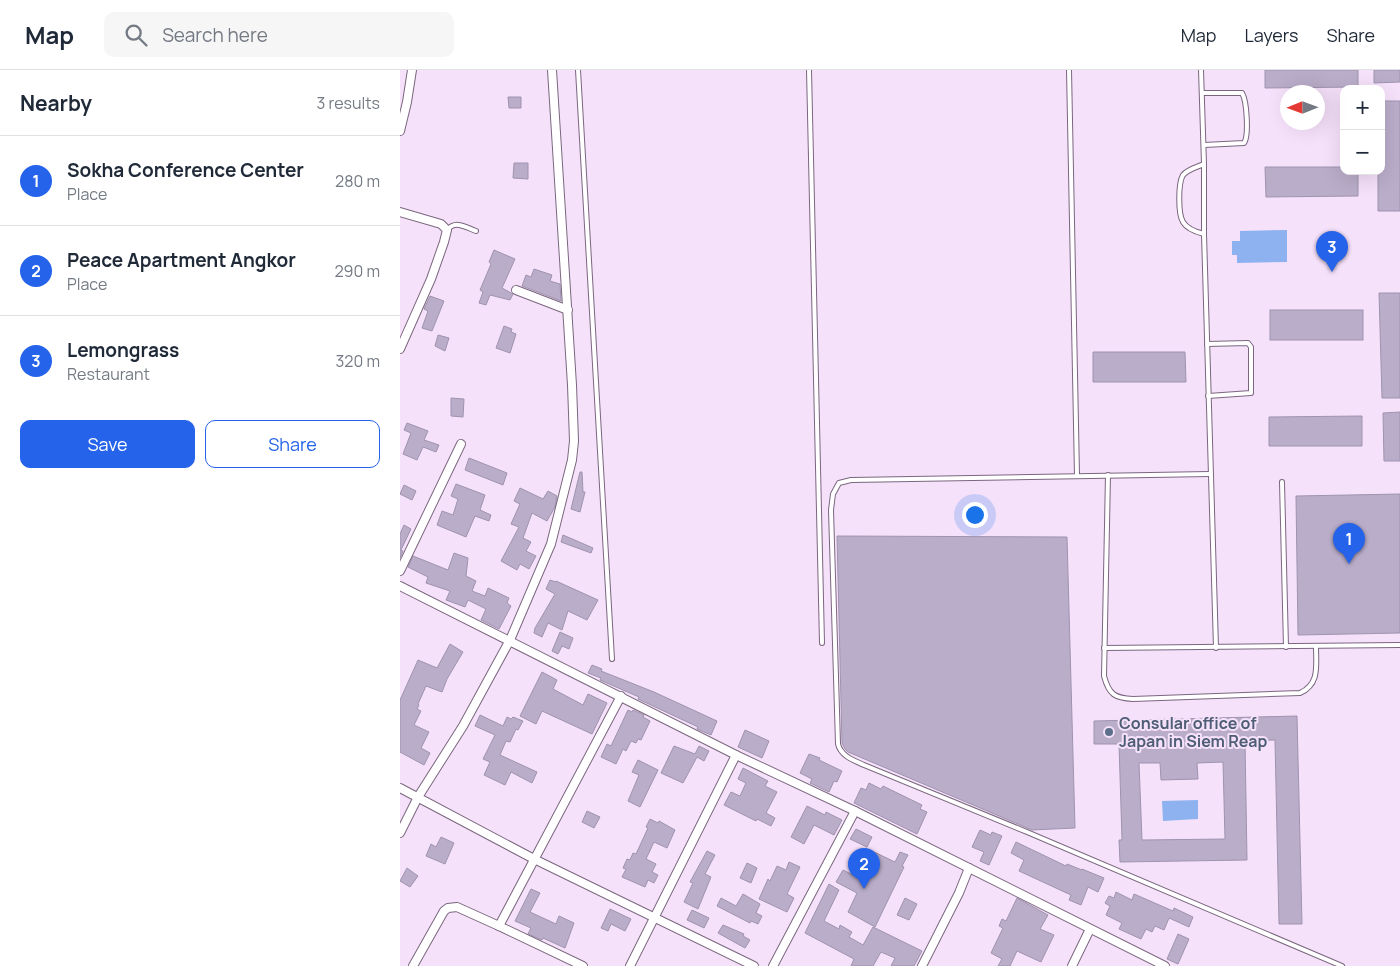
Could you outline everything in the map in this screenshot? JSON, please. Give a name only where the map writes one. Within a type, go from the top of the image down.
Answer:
[{"type":"street","points":[[400,131],[412,70]]},
{"type":"street","points":[[400,833],[418,797],[463,726],[510,640],[550,544],[572,460],[574,425],[552,70]]},
{"type":"street","points":[[400,212],[441,224],[447,230],[431,279],[400,349]]},
{"type":"street","points":[[516,290],[568,310]]},
{"type":"street","points":[[400,571],[461,444]]},
{"type":"street","points":[[400,586],[736,755],[855,811],[1165,966]]},
{"type":"street","points":[[499,926],[621,696]]},
{"type":"street","points":[[630,966],[736,755]]},
{"type":"street","points":[[400,788],[534,859],[754,966]]},
{"type":"street","points":[[773,966],[855,811]]},
{"type":"street","points":[[922,966],[969,868]]},
{"type":"street","points":[[413,966],[444,911],[448,908],[457,907],[582,966]]},
{"type":"street","points":[[1072,966],[1090,929]]},
{"type":"lane","points":[[578,70],[612,659]]},
{"type":"lane","points":[[809,70],[822,643]]},
{"type":"lane","points":[[1069,70],[1077,475]]},
{"type":"lane","points":[[1202,70],[1204,234],[1216,648]]},
{"type":"lane","points":[[1202,93],[1242,93],[1246,101],[1247,129],[1244,143],[1204,145]]},
{"type":"lane","points":[[1204,164],[1190,170],[1184,175],[1180,184],[1180,213],[1183,222],[1187,227],[1204,234]]},
{"type":"lane","points":[[447,230],[450,226],[458,224],[476,231]]},
{"type":"lane","points":[[1207,344],[1248,343],[1251,347],[1251,393],[1208,396]]},
{"type":"lane","points":[[1210,474],[846,480],[839,484],[835,488],[831,500],[831,510],[839,748],[850,759],[864,766],[1027,832],[1342,966]]},
{"type":"lane","points":[[1108,475],[1104,676],[1106,686],[1111,693],[1121,698],[1133,699],[1300,693],[1308,690],[1314,681],[1316,646]]},
{"type":"lane","points":[[1282,482],[1286,647]]},
{"type":"lane","points":[[1104,648],[1400,645]]},
{"type":"water","points":[[1287,230],[1287,262],[1237,263],[1237,255],[1232,255],[1232,241],[1240,241],[1240,231]]},
{"type":"water","points":[[1198,800],[1198,819],[1163,821],[1162,801]]},
{"type":"building","points":[[1265,70],[1358,70],[1358,85],[1325,87],[1325,85],[1280,85],[1280,88],[1265,88]]},
{"type":"building","points":[[1374,70],[1400,70],[1400,82],[1374,83]]},
{"type":"building","points":[[508,97],[521,97],[521,108],[509,108]]},
{"type":"building","points":[[1385,101],[1400,101],[1400,211],[1378,211],[1378,175],[1385,175]]},
{"type":"building","points":[[514,163],[528,163],[528,179],[513,178]]},
{"type":"building","points":[[1265,167],[1340,167],[1340,175],[1358,175],[1358,196],[1266,197]]},
{"type":"building","points":[[494,250],[515,259],[502,288],[513,294],[510,300],[490,295],[486,305],[479,303],[483,292],[480,290],[491,264],[489,262]]},
{"type":"building","points":[[534,269],[552,275],[550,281],[560,284],[561,301],[522,286],[526,275],[531,277]]},
{"type":"building","points":[[1379,293],[1400,293],[1400,398],[1382,398]]},
{"type":"building","points":[[430,296],[444,301],[432,331],[422,328],[428,311],[424,309]]},
{"type":"building","points":[[1270,310],[1363,310],[1363,340],[1270,340]]},
{"type":"building","points":[[504,326],[512,329],[511,332],[516,334],[510,353],[496,348]]},
{"type":"building","points":[[438,335],[449,338],[445,351],[435,346]]},
{"type":"building","points":[[1093,352],[1185,352],[1186,382],[1093,382]]},
{"type":"building","points":[[451,398],[464,399],[463,417],[451,416]]},
{"type":"building","points":[[1400,412],[1400,461],[1384,461],[1383,413]]},
{"type":"building","points":[[1362,416],[1362,446],[1269,446],[1269,417]]},
{"type":"building","points":[[407,423],[428,431],[424,440],[439,445],[436,452],[423,447],[417,460],[403,454],[411,433],[404,430]]},
{"type":"building","points":[[469,458],[507,473],[503,485],[465,470]]},
{"type":"building","points":[[580,472],[582,472],[583,492],[585,492],[580,512],[571,509]]},
{"type":"building","points":[[456,484],[485,495],[480,510],[491,515],[489,521],[475,516],[466,537],[437,525],[442,511],[453,515],[458,499],[451,496]]},
{"type":"building","points":[[404,485],[416,491],[412,500],[400,494]]},
{"type":"building","points":[[520,488],[543,499],[548,491],[557,496],[555,507],[547,521],[532,513],[523,538],[531,542],[526,551],[536,556],[529,569],[520,564],[517,570],[501,561],[519,527],[511,524],[520,504],[514,501]]},
{"type":"building","points":[[1400,494],[1400,633],[1298,635],[1296,496]]},
{"type":"building","points":[[404,525],[411,529],[401,550],[403,551],[400,558],[400,534]]},
{"type":"building","points":[[563,535],[593,548],[591,553],[561,542]]},
{"type":"building","points":[[837,536],[1067,537],[1075,828],[1032,830],[848,752],[845,749],[842,743]]},
{"type":"building","points":[[454,553],[468,558],[466,576],[476,581],[472,591],[485,596],[488,588],[509,598],[507,603],[511,606],[499,629],[481,620],[486,609],[468,600],[465,607],[446,600],[450,591],[426,583],[428,577],[408,567],[413,556],[448,570]]},
{"type":"building","points":[[550,580],[598,600],[587,620],[568,611],[562,630],[548,623],[542,637],[534,633],[555,594],[546,589]]},
{"type":"building","points":[[560,632],[573,638],[569,649],[562,646],[558,654],[552,651]]},
{"type":"building","points":[[450,644],[463,652],[447,679],[442,692],[426,686],[418,704],[417,709],[421,711],[414,725],[429,732],[421,748],[430,753],[424,765],[400,752],[400,700],[418,660],[437,668]]},
{"type":"building","points":[[592,665],[602,669],[601,671],[654,692],[717,721],[711,735],[638,699],[639,697],[588,673]]},
{"type":"building","points":[[542,672],[557,680],[553,689],[583,705],[588,694],[607,703],[592,734],[542,711],[536,724],[520,716]]},
{"type":"building","points":[[628,710],[644,715],[643,717],[650,721],[641,740],[638,739],[636,743],[631,741],[626,751],[623,749],[616,764],[601,757],[607,744],[611,746]]},
{"type":"building","points":[[480,715],[503,726],[507,717],[523,721],[518,730],[516,729],[510,742],[506,741],[500,755],[537,772],[532,783],[511,772],[505,785],[484,775],[490,762],[483,759],[495,735],[475,726]]},
{"type":"building","points":[[1297,716],[1302,924],[1279,924],[1275,740],[1245,741],[1247,860],[1120,862],[1119,840],[1122,840],[1119,744],[1094,744],[1094,721]],"holes":[[[1223,762],[1225,839],[1142,840],[1139,763],[1160,763],[1161,780],[1198,779],[1197,763]]]},
{"type":"building","points":[[745,730],[769,741],[762,758],[738,747]]},
{"type":"building","points":[[674,746],[695,754],[699,746],[709,751],[704,761],[697,757],[683,783],[661,773]]},
{"type":"building","points":[[809,754],[842,771],[837,782],[834,781],[829,792],[810,783],[812,779],[800,773]]},
{"type":"building","points":[[638,760],[658,770],[640,807],[628,801],[639,775],[632,772]]},
{"type":"building","points":[[743,768],[768,781],[765,786],[777,792],[766,813],[775,818],[771,826],[757,819],[756,821],[724,805],[731,792],[740,796],[746,783],[738,779]]},
{"type":"building","points":[[869,783],[881,789],[883,786],[922,805],[920,809],[927,812],[917,834],[854,803],[861,788],[866,790]]},
{"type":"building","points":[[807,806],[825,815],[826,812],[842,820],[834,835],[814,825],[804,844],[791,837]]},
{"type":"building","points":[[587,811],[600,817],[594,828],[582,822]]},
{"type":"building","points":[[650,819],[658,823],[659,821],[675,830],[667,848],[654,842],[646,859],[656,864],[652,872],[658,875],[654,883],[648,880],[645,887],[622,877],[626,869],[623,868],[627,859],[630,860],[633,853],[636,854]]},
{"type":"building","points":[[856,829],[872,837],[867,847],[850,839]]},
{"type":"building","points":[[980,830],[991,835],[992,832],[1002,836],[989,865],[980,861],[984,852],[972,847]]},
{"type":"building","points":[[441,837],[454,843],[445,864],[426,856],[431,844],[436,847]]},
{"type":"building","points":[[1016,842],[1066,866],[1067,864],[1104,878],[1098,892],[1088,887],[1081,905],[1069,900],[1071,895],[1019,871],[1024,860],[1011,853]]},
{"type":"building","points":[[870,850],[895,862],[900,852],[908,855],[875,927],[848,912],[857,893],[836,882],[843,870],[853,875],[859,862],[863,864]]},
{"type":"building","points":[[707,851],[715,855],[705,874],[711,877],[698,909],[684,902],[693,883],[690,882]]},
{"type":"building","points":[[789,862],[800,867],[787,894],[794,898],[787,912],[759,899],[768,879],[770,881],[777,866],[786,870]]},
{"type":"building","points":[[747,863],[757,868],[751,883],[740,878]]},
{"type":"building","points":[[407,868],[418,876],[410,887],[400,881]]},
{"type":"building","points":[[829,884],[839,890],[824,921],[839,929],[840,925],[852,932],[849,937],[863,945],[873,927],[922,951],[914,966],[891,966],[895,958],[881,952],[873,966],[851,966],[854,959],[805,933]]},
{"type":"building","points":[[531,889],[540,893],[530,912],[556,924],[559,916],[574,923],[565,948],[543,938],[542,940],[528,934],[531,928],[515,921]]},
{"type":"building","points":[[1116,892],[1132,900],[1134,894],[1173,911],[1174,908],[1193,917],[1189,927],[1169,918],[1164,930],[1155,926],[1152,932],[1146,929],[1141,939],[1119,929],[1122,923],[1106,915],[1110,906],[1105,903],[1109,896],[1114,898]]},
{"type":"building","points":[[743,894],[760,904],[756,913],[762,916],[758,924],[751,921],[750,923],[717,906],[721,898],[736,906]]},
{"type":"building","points":[[905,898],[917,904],[909,920],[897,915]]},
{"type":"building","points":[[1017,898],[1048,915],[1040,929],[1054,935],[1041,962],[1017,951],[1010,966],[998,966],[1002,959],[991,953],[1003,928],[999,926],[1002,919],[1006,921]]},
{"type":"building","points":[[610,909],[631,919],[625,931],[611,924],[608,931],[601,928]]},
{"type":"building","points":[[692,910],[709,918],[704,928],[687,920]]},
{"type":"building","points":[[723,925],[744,934],[743,936],[750,940],[745,948],[718,933]]},
{"type":"building","points":[[1178,934],[1189,939],[1178,964],[1167,959]]},
{"type":"place","name":"Lemongrass","points":[[1332,272]]},
{"type":"place","name":"Sokha Conference Center","points":[[1349,564]]},
{"type":"place","name":"Consular office of Japan in Siem Reap","points":[[1109,732]]},
{"type":"place","name":"Peace Apartment Angkor","points":[[864,889]]}]
